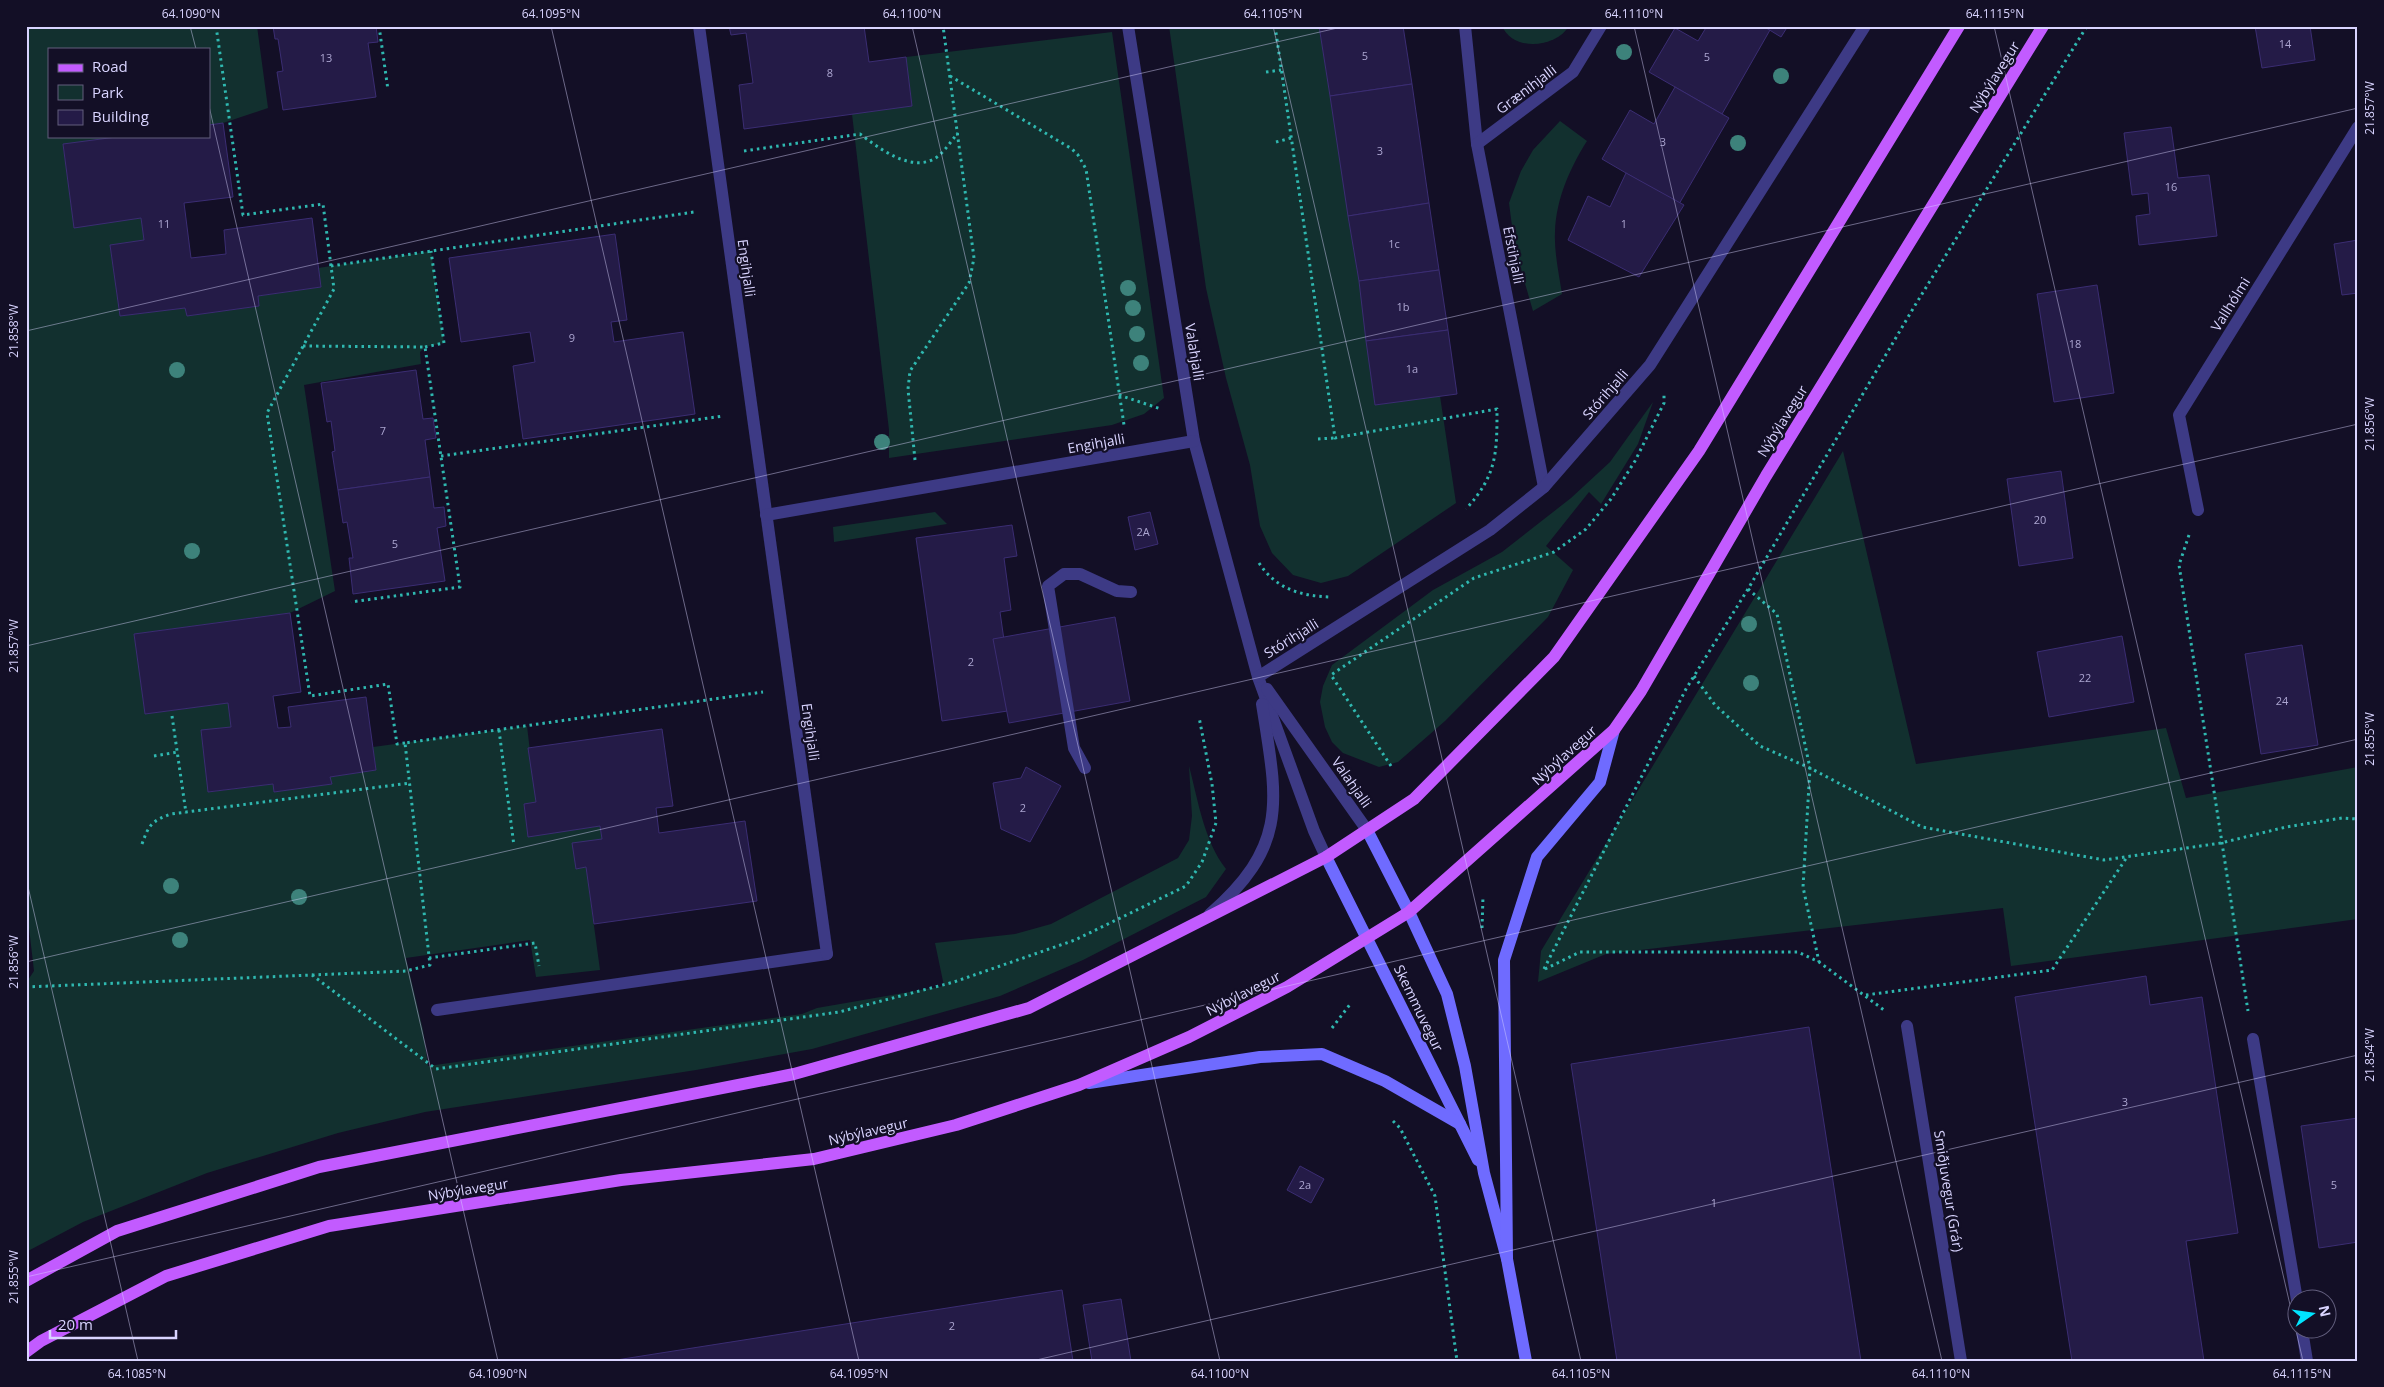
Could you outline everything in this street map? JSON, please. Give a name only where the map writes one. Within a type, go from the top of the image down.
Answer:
[{"type":"main road","points":[[26,1281],[117,1231],[319,1167],[794,1074],[1029,1008],[1326,856],[1368,830],[1414,799],[1554,656],[1699,451],[1959,26]]},
{"type":"main road","name":"Nýbýlavegur","points":[[26,1352],[41,1341],[166,1276],[329,1226],[621,1180],[814,1159],[956,1125],[1079,1084],[1216,1024],[1287,987],[1410,912],[1614,730],[1641,691],[1771,467],[2043,26]]},
{"type":"street","name":"Engihjalli","points":[[437,1010],[827,954],[699,26]]},
{"type":"street","name":"Valahjalli","points":[[1128,26],[1194,441],[1258,676],[1314,831],[1326,856]]},
{"type":"street","name":"Efstihjalli","points":[[1465,26],[1478,144],[1544,487]]},
{"type":"street","name":"Grænihjalli","points":[[1478,144],[1573,72],[1601,26]]},
{"type":"street","name":"Stórihjalli","points":[[1258,676],[1490,530],[1544,487],[1650,365],[1865,26]]},
{"type":"street","name":"Vallhólmi","points":[[2198,510],[2179,415],[2358,127]]},
{"type":"street","name":"Engihjalli","points":[[766,515],[1194,441]]},
{"type":"street","points":[[1085,768],[1074,748],[1048,586],[1064,574],[1080,574],[1117,591],[1131,592]]},
{"type":"street","name":"Valahjalli","points":[[1258,676],[1368,830],[1410,912]]},
{"type":"street","points":[[1200,922],[1234,893],[1262,854],[1267,841],[1273,810],[1274,780],[1258,676]]},
{"type":"street","points":[[1507,1259],[1504,960],[1537,857],[1600,782],[1614,730]]},
{"type":"street","name":"Skemmuvegur","points":[[1326,856],[1484,1173]]},
{"type":"street","name":"Skemmuvegur","points":[[1410,912],[1447,994],[1465,1066],[1484,1173],[1507,1259],[1526,1361]]},
{"type":"street","name":"Smiðjuvegur (Grár)","points":[[1907,1026],[1961,1361]]},
{"type":"street","points":[[2253,1039],[2295,1290]]},
{"type":"street","points":[[1079,1084],[1260,1057],[1322,1054],[1385,1081],[1460,1124]]},
{"type":"street","points":[[2304,1340],[2307,1361]]},
{"type":"path","points":[[216,26],[242,215],[323,204],[334,289],[266,413],[310,696],[388,684],[397,744],[763,692]]},
{"type":"path","points":[[379,26],[388,90]]},
{"type":"path","points":[[915,460],[908,389],[910,371],[969,283],[973,271],[974,258],[943,26]]},
{"type":"path","points":[[1275,26],[1335,438]]},
{"type":"path","points":[[1907,1026],[1819,962],[1798,952],[1580,952],[1544,969],[1694,676],[1748,589],[1914,307],[2087,26]]},
{"type":"path","points":[[1266,72],[1281,70]]},
{"type":"path","points":[[949,76],[1072,149],[1083,162],[1086,170],[1125,432]]},
{"type":"path","points":[[743,151],[860,134],[875,145],[912,163],[927,162],[938,157],[958,133]]},
{"type":"path","points":[[1276,142],[1291,138]]},
{"type":"path","points":[[331,266],[694,212]]},
{"type":"path","points":[[303,346],[425,347],[444,343],[431,251]]},
{"type":"path","points":[[351,602],[460,587],[425,347]]},
{"type":"path","points":[[1391,766],[1331,675],[1474,578],[1554,552],[1586,529],[1611,499],[1635,460],[1664,403],[1664,384],[1650,365]]},
{"type":"path","points":[[1119,395],[1161,409]]},
{"type":"path","points":[[1318,439],[1335,438],[1497,409],[1497,442],[1494,465],[1481,493],[1463,512]]},
{"type":"path","points":[[441,456],[723,416]]},
{"type":"path","points":[[2198,510],[2179,565],[2253,1039]]},
{"type":"path","points":[[1254,556],[1266,573],[1278,585],[1312,596],[1338,597]]},
{"type":"path","points":[[1748,589],[1776,614],[1810,768],[1803,887],[1819,962]]},
{"type":"path","points":[[1694,676],[1715,705],[1760,746],[1810,768],[1922,827],[2104,860],[2221,843],[2286,828],[2342,818],[2358,819]]},
{"type":"path","points":[[172,716],[186,813]]},
{"type":"path","points":[[499,730],[514,846]]},
{"type":"path","points":[[312,975],[406,971],[430,965],[405,743]]},
{"type":"path","points":[[154,756],[178,752]]},
{"type":"path","points":[[142,844],[154,820],[172,814],[410,782]]},
{"type":"path","points":[[1864,995],[2052,970],[2127,856]]},
{"type":"path","points":[[1482,937],[1483,896]]},
{"type":"path","points":[[429,958],[535,943],[538,966],[548,965]]},
{"type":"path","points":[[1330,1031],[1351,1003]]},
{"type":"path","points":[[1388,1116],[1400,1128],[1435,1196],[1456,1361]]},
{"type":"green space","points":[[26,26],[257,26],[268,108],[223,123],[210,125],[210,48],[48,48],[48,138],[110,138],[63,145],[74,227],[141,218],[144,240],[110,245],[120,316],[185,308],[187,316],[259,306],[258,296],[321,287],[318,268],[431,251],[444,343],[425,347],[420,352],[421,364],[304,385],[335,591],[290,613],[134,634],[145,714],[228,703],[231,727],[201,731],[209,792],[273,784],[274,792],[332,784],[330,777],[376,770],[373,747],[527,726],[536,802],[524,804],[528,836],[600,826],[602,839],[576,869],[586,867],[600,970],[536,977],[530,940],[406,958],[423,1030],[428,1066],[802,1014],[817,1008],[944,986],[935,943],[1015,934],[1051,924],[1178,858],[1189,840],[1192,816],[1189,766],[1207,833],[1218,858],[1226,869],[1206,897],[1083,960],[1000,996],[812,1049],[696,1070],[425,1112],[338,1133],[207,1173],[83,1222],[26,1252],[26,983],[34,971],[26,902]]},
{"type":"green space","points":[[1169,26],[1319,26],[1359,281],[1375,405],[1440,396],[1456,503],[1348,576],[1321,583],[1293,575],[1272,553],[1260,526],[1250,465],[1226,378],[1206,288]]},
{"type":"green space","points":[[1502,26],[1569,26],[1555,39],[1535,44],[1515,40]]},
{"type":"green space","points":[[1112,32],[1164,398],[1144,414],[1112,425],[889,458],[889,430],[852,114],[912,105],[906,57]]},
{"type":"green space","points":[[1560,121],[1587,141],[1565,184],[1556,220],[1555,247],[1562,294],[1533,311],[1515,249],[1509,203],[1521,171],[1533,150]]},
{"type":"green space","points":[[1653,402],[1638,444],[1601,504],[1589,492],[1546,546],[1573,570],[1548,617],[1445,721],[1398,762],[1379,767],[1343,753],[1332,742],[1325,727],[1320,702],[1323,686],[1332,665],[1433,590],[1502,552],[1571,498],[1610,462]]},
{"type":"green space","points":[[1843,451],[1916,764],[2166,728],[2186,798],[2358,767],[2358,919],[2011,966],[2003,908],[1606,954],[1538,982],[1541,951]]},
{"type":"green space","points":[[935,512],[947,524],[834,542],[833,527]]},
{"type":"building","points":[[273,26],[376,26],[378,42],[368,43],[376,97],[283,110],[277,72],[283,71],[278,39],[275,39]]},
{"type":"building","points":[[729,26],[864,26],[869,62],[906,57],[912,106],[744,129],[739,85],[753,83],[746,33],[731,35]]},
{"type":"building","points":[[1319,26],[1403,26],[1412,84],[1330,96]]},
{"type":"building","points":[[1707,26],[1763,26],[1770,30],[1722,114],[1649,72],[1675,28],[1698,41]]},
{"type":"building","points":[[1763,26],[1788,26],[1781,37]]},
{"type":"building","points":[[2255,26],[2310,26],[2315,60],[2262,68]]},
{"type":"building","points":[[1412,84],[1429,203],[1348,216],[1330,96]]},
{"type":"building","points":[[1675,87],[1729,118],[1679,204],[1602,159],[1630,110],[1654,124]]},
{"type":"building","points":[[223,123],[233,197],[184,203],[191,258],[226,254],[224,230],[312,218],[321,287],[258,296],[259,306],[187,316],[185,308],[120,316],[110,245],[144,240],[141,218],[74,228],[63,144],[109,138],[210,138],[210,125]]},
{"type":"building","points":[[2171,127],[2178,178],[2209,175],[2217,236],[2139,245],[2136,216],[2150,214],[2148,193],[2132,195],[2124,133]]},
{"type":"building","points":[[1626,173],[1684,205],[1639,277],[1568,240],[1588,196],[1610,207]]},
{"type":"building","points":[[1429,203],[1439,270],[1359,281],[1348,216]]},
{"type":"building","points":[[615,234],[627,320],[611,322],[614,342],[683,332],[695,414],[523,439],[513,366],[535,362],[530,332],[461,342],[449,258]]},
{"type":"building","points":[[2358,240],[2358,293],[2342,295],[2334,244]]},
{"type":"building","points":[[1439,270],[1448,330],[1366,341],[1359,281]]},
{"type":"building","points":[[2097,285],[2114,393],[2054,402],[2037,294]]},
{"type":"building","points":[[1448,330],[1457,394],[1375,405],[1366,341]]},
{"type":"building","points":[[416,370],[423,419],[433,418],[436,438],[425,440],[430,477],[338,490],[332,452],[335,451],[331,421],[327,422],[321,383]]},
{"type":"building","points":[[2061,471],[2073,558],[2019,566],[2007,479]]},
{"type":"building","points":[[430,477],[434,508],[444,507],[446,526],[437,528],[445,581],[353,594],[349,558],[353,558],[347,522],[343,523],[338,490]]},
{"type":"building","points":[[1150,512],[1158,544],[1135,550],[1128,517]]},
{"type":"building","points":[[1012,525],[1017,556],[1004,558],[1011,610],[1000,612],[1014,710],[942,721],[916,538]]},
{"type":"building","points":[[290,613],[301,692],[273,696],[278,728],[291,727],[288,707],[366,697],[376,770],[330,777],[332,784],[274,792],[273,784],[208,792],[201,730],[231,727],[228,703],[145,714],[134,634]]},
{"type":"building","points":[[1115,617],[1130,701],[1009,723],[993,639]]},
{"type":"building","points":[[2122,636],[2134,702],[2049,717],[2037,652]]},
{"type":"building","points":[[2302,645],[2318,745],[2261,754],[2245,654]]},
{"type":"building","points":[[662,729],[673,806],[656,808],[659,833],[745,821],[757,901],[594,924],[586,867],[576,869],[572,843],[602,839],[600,826],[528,837],[524,804],[536,802],[528,748]]},
{"type":"building","points":[[1026,767],[1061,786],[1030,842],[1001,829],[993,783],[1021,778]]},
{"type":"building","points":[[2146,976],[2150,1005],[2202,997],[2238,1233],[2186,1241],[2204,1361],[2072,1361],[2015,997]]},
{"type":"building","points":[[1809,1027],[1861,1361],[1617,1361],[1571,1064]]},
{"type":"building","points":[[2358,1118],[2358,1242],[2319,1248],[2301,1126]]},
{"type":"building","points":[[1300,1166],[1324,1179],[1311,1203],[1287,1190]]},
{"type":"building","points":[[1062,1290],[1073,1361],[610,1361]]},
{"type":"building","points":[[1121,1299],[1131,1361],[1092,1361],[1083,1305]]}]
